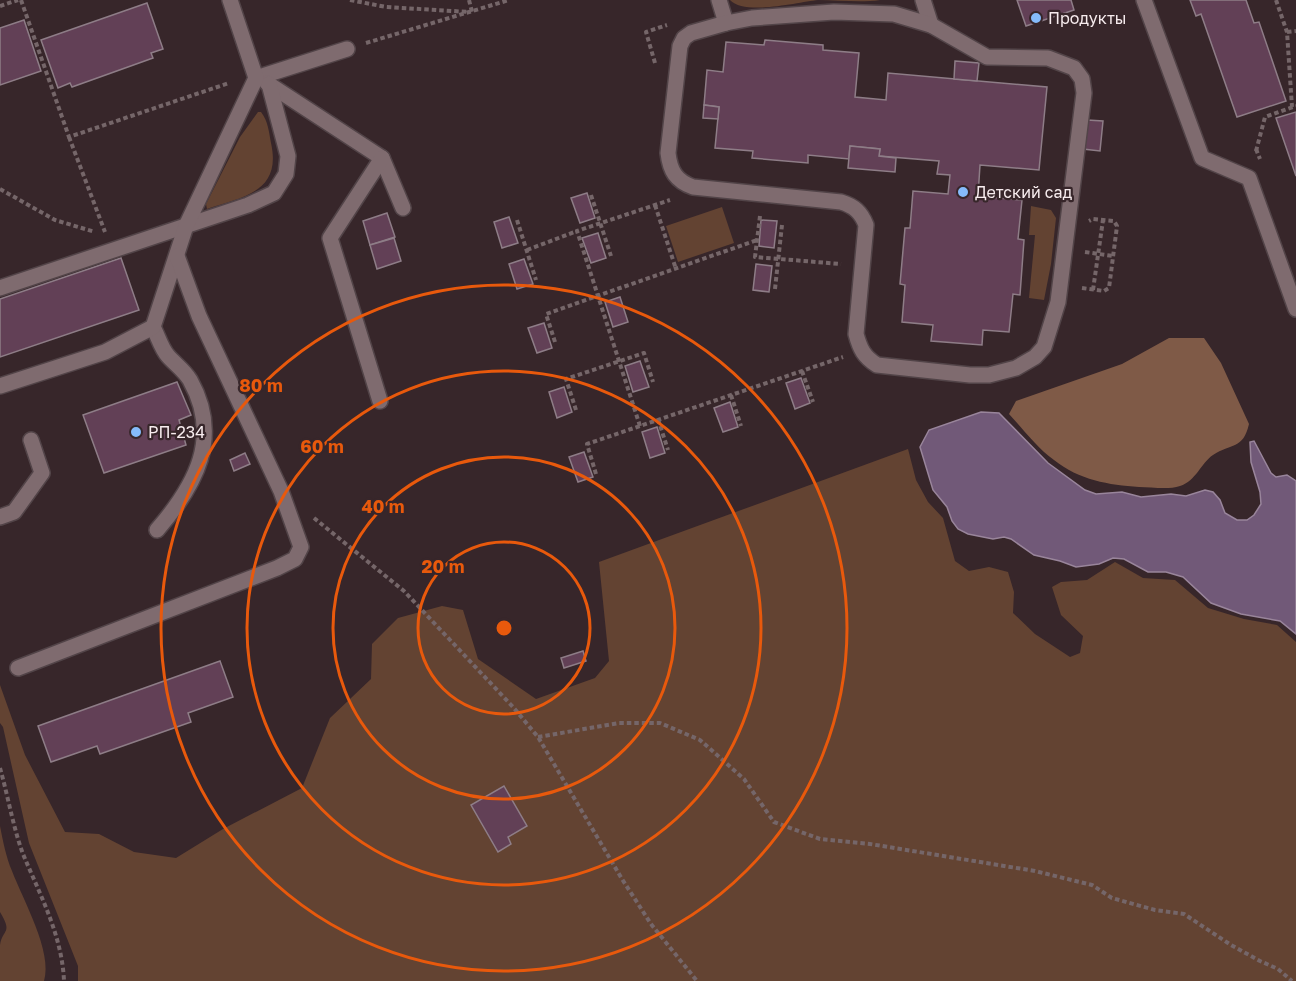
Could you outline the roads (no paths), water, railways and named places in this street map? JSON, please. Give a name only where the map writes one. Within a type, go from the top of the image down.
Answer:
[{"type":"lane","points":[[0,288],[248,205],[274,193],[286,174],[288,156],[230,0]]},
{"type":"lane","points":[[719,0],[726,23]]},
{"type":"lane","points":[[923,0],[931,25]]},
{"type":"lane","points":[[1144,0],[1202,158],[1249,178],[1296,309]]},
{"type":"lane","points":[[834,12],[894,14],[931,25],[987,57],[1048,58],[1074,68],[1082,79],[1084,93],[1058,302],[1044,347],[1035,357],[1016,368],[989,375],[935,372],[877,365],[868,359],[862,351],[856,334],[866,225],[862,214],[850,205],[683,184],[670,168],[668,153],[680,46],[684,38],[691,33],[752,18],[834,12]]},
{"type":"lane","points":[[0,386],[105,352],[153,327],[186,226],[260,79],[347,49]]},
{"type":"lane","points":[[260,79],[382,158],[403,208]]},
{"type":"lane","points":[[380,401],[330,238],[382,158]]},
{"type":"lane","points":[[18,668],[277,568],[295,559],[301,547],[281,492],[199,316],[177,256]]},
{"type":"lane","points":[[153,327],[166,354],[189,378],[203,411],[203,453],[180,503],[157,530]]},
{"type":"lane","points":[[0,517],[14,512],[42,473],[31,440]]},
{"type":"place","name":"Продукты","points":[[1036,18]]},
{"type":"place","name":"Детский сад","points":[[963,192]]},
{"type":"place","name":"РП-234","points":[[136,432]]}]
